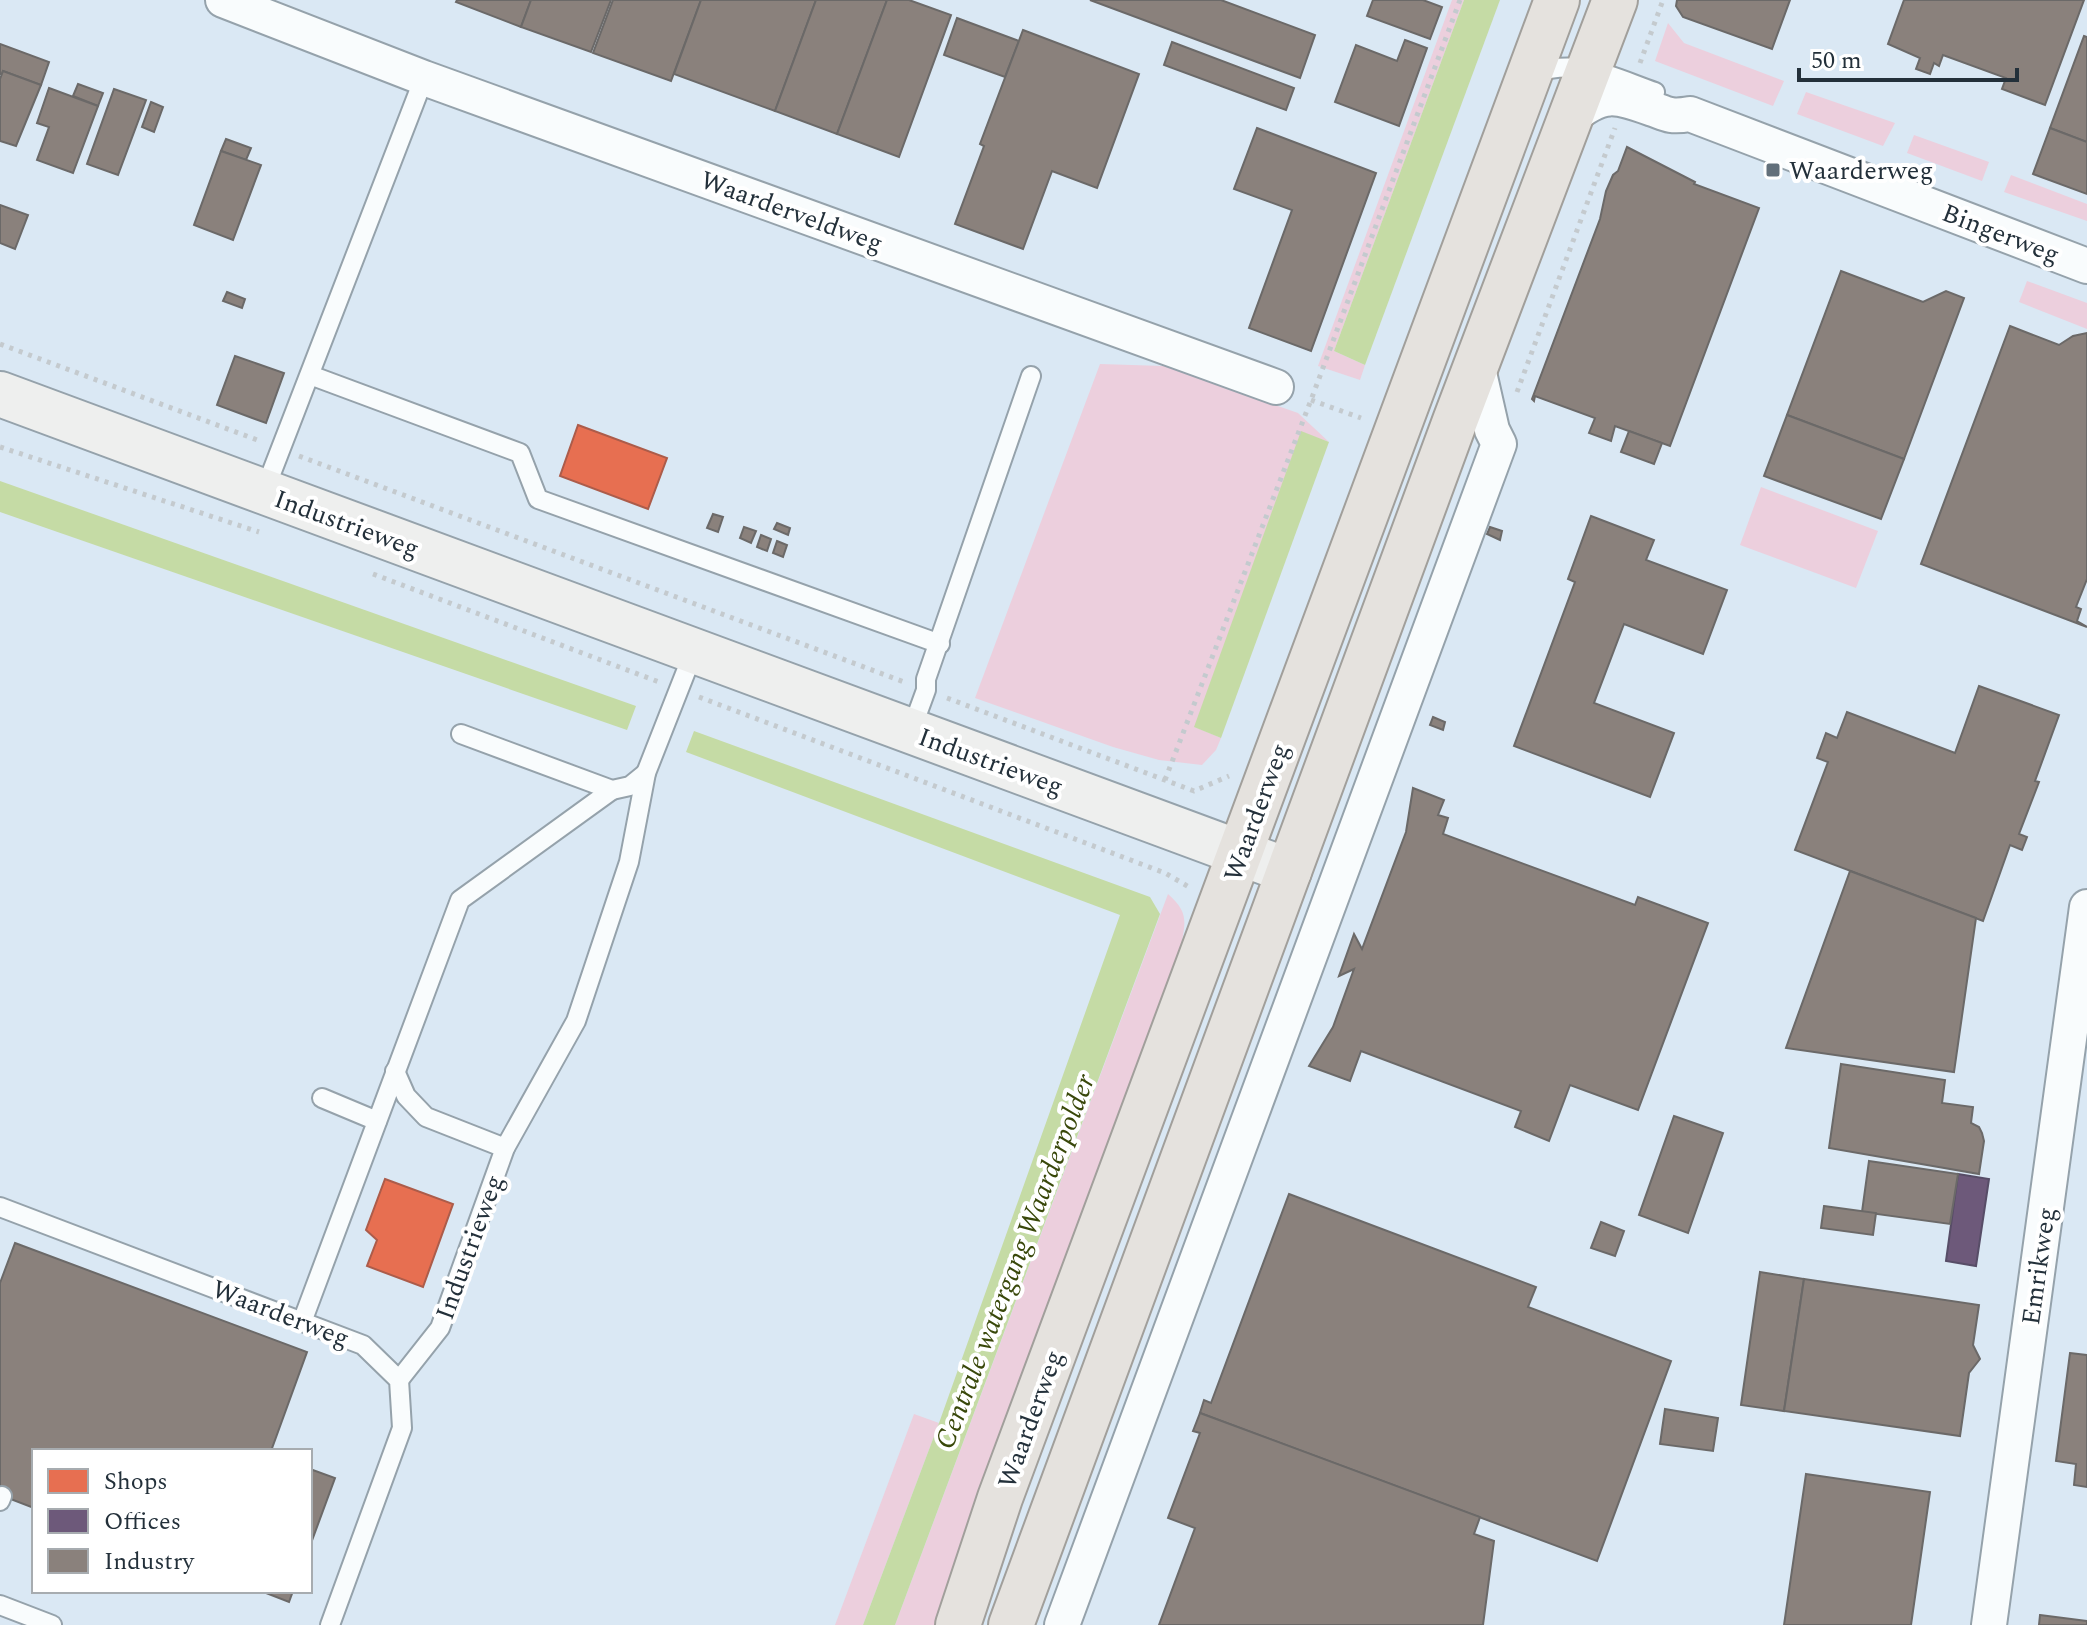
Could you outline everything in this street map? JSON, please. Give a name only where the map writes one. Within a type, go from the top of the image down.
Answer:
[{"type":"main road","name":"Waarderweg","points":[[958,1625],[1006,1483],[1557,0]]},
{"type":"main road","name":"Waarderweg","points":[[1011,1625],[1477,364],[1615,0]]},
{"type":"street","name":"Waarderveldweg","points":[[223,0],[424,78],[1276,387]]},
{"type":"street","name":"Bingerweg","points":[[1572,117],[1587,105],[1610,98],[1626,99],[1672,115],[1690,114],[2087,266]]},
{"type":"street","points":[[1062,1625],[1499,444],[1492,430],[1477,364]]},
{"type":"street","name":"Industrieweg","points":[[0,394],[264,513],[686,670],[911,731],[1289,871]]},
{"type":"street","name":"Emrikweg","points":[[1989,1625],[2087,907]]},
{"type":"lane","name":"Bingerweg","points":[[1530,74],[1552,68],[1589,68],[1677,100],[1690,114]]},
{"type":"lane","points":[[264,513],[281,449],[424,78]]},
{"type":"lane","points":[[310,375],[520,453],[538,499],[940,644]]},
{"type":"lane","points":[[911,731],[926,690],[926,679],[1031,376]]},
{"type":"lane","name":"Industrieweg","points":[[399,1380],[440,1328],[505,1148],[576,1021],[629,862],[646,773],[686,670]]},
{"type":"lane","points":[[461,734],[612,790]]},
{"type":"lane","points":[[302,1322],[460,900],[612,790],[630,786],[646,773]]},
{"type":"lane","name":"Industrieweg","points":[[395,1071],[406,1096],[426,1117],[505,1148]]},
{"type":"lane","points":[[322,1098],[377,1121]]},
{"type":"lane","name":"Waarderweg","points":[[0,1207],[363,1345],[399,1380]]},
{"type":"lane","points":[[330,1625],[402,1428],[399,1380]]},
{"type":"lane","points":[[0,1605],[52,1625]]},
{"type":"path","points":[[1165,780],[1460,0]]},
{"type":"path","points":[[0,344],[1194,791],[1228,776],[1264,789]]},
{"type":"path","points":[[1276,387],[1361,418]]},
{"type":"path","points":[[0,447],[264,513]]},
{"type":"path","points":[[362,570],[686,670],[1165,873],[1207,900],[1221,905]]},
{"type":"shaded area","points":[[1452,0],[1464,0],[1334,351],[1365,365],[1360,380],[1318,366]]},
{"type":"shaded area","points":[[1668,23],[1684,43],[1784,81],[1773,106],[1655,61]]},
{"type":"shaded area","points":[[1806,92],[1895,123],[1883,146],[1797,114]]},
{"type":"shaded area","points":[[1914,135],[1989,162],[1982,181],[1907,153]]},
{"type":"shaded area","points":[[2011,175],[2087,204],[2087,221],[2004,192]]},
{"type":"shaded area","points":[[2027,281],[2087,303],[2087,329],[2019,302]]},
{"type":"shaded area","points":[[1100,364],[1164,366],[1298,413],[1329,442],[1301,432],[1195,727],[1221,738],[1216,750],[1202,765],[1159,760],[1113,747],[975,698]]},
{"type":"shaded area","points":[[1761,487],[1878,531],[1856,588],[1740,545]]},
{"type":"shaded area","points":[[1168,894],[1184,917],[1181,946],[935,1625],[895,1625]]},
{"type":"shaded area","points":[[914,1414],[939,1423],[863,1625],[835,1625]]},
{"type":"water","points":[[1464,0],[1500,0],[1365,365],[1334,351]]},
{"type":"water","points":[[1301,431],[1329,442],[1221,738],[1194,727]]},
{"type":"water","points":[[0,481],[636,706],[627,730],[0,512]]},
{"type":"water","name":"Centrale watergang Waarderpolder","points":[[694,731],[1150,897],[1160,914],[895,1625],[863,1625],[939,1423],[1120,915],[686,752]]},
{"type":"building: Shops","points":[[578,425],[667,458],[648,509],[560,476]]},
{"type":"building: Shops","points":[[385,1179],[453,1204],[423,1287],[367,1266],[377,1240],[366,1230]]},
{"type":"building: Offices","points":[[1958,1174],[1989,1179],[1976,1266],[1946,1261]]},
{"type":"building: Industry","points":[[457,0],[531,0],[521,27]]},
{"type":"building: Industry","points":[[531,0],[611,0],[591,52],[521,27]]},
{"type":"building: Industry","points":[[613,0],[701,0],[671,81],[593,53]]},
{"type":"building: Industry","points":[[701,0],[816,0],[775,111],[674,74]]},
{"type":"building: Industry","points":[[816,0],[887,0],[837,134],[775,111]]},
{"type":"building: Industry","points":[[887,0],[909,0],[951,15],[899,157],[837,134]]},
{"type":"building: Industry","points":[[1090,0],[1221,0],[1315,35],[1300,78]]},
{"type":"building: Industry","points":[[1373,0],[1423,0],[1442,7],[1430,39],[1367,16]]},
{"type":"building: Industry","points":[[1677,0],[1790,0],[1772,49],[1683,17],[1676,6]]},
{"type":"building: Industry","points":[[1904,0],[2084,0],[2045,105],[2002,89],[2006,78],[1943,55],[1939,66],[1934,63],[1930,74],[1916,69],[1920,58],[1888,44]]},
{"type":"building: Industry","points":[[957,18],[1019,41],[1005,77],[944,55]]},
{"type":"building: Industry","points":[[1023,30],[1139,74],[1097,188],[1052,171],[1023,249],[955,224],[984,146],[980,144]]},
{"type":"building: Industry","points":[[2084,36],[2087,37],[2087,142],[2050,128]]},
{"type":"building: Industry","points":[[1405,40],[1427,48],[1399,126],[1335,102],[1356,45],[1397,61]]},
{"type":"building: Industry","points":[[1172,42],[1294,88],[1286,110],[1164,65]]},
{"type":"building: Industry","points":[[0,44],[49,62],[41,85],[3,71],[0,74]]},
{"type":"building: Industry","points":[[3,71],[41,85],[16,146],[0,141],[0,79]]},
{"type":"building: Industry","points":[[78,84],[103,93],[98,106],[73,96]]},
{"type":"building: Industry","points":[[49,88],[98,106],[73,173],[37,160],[49,127],[37,123]]},
{"type":"building: Industry","points":[[114,89],[146,100],[118,175],[87,164]]},
{"type":"building: Industry","points":[[151,102],[163,107],[154,132],[142,127]]},
{"type":"building: Industry","points":[[1257,128],[1376,173],[1311,351],[1249,328],[1292,210],[1234,189]]},
{"type":"building: Industry","points":[[2050,128],[2087,142],[2087,194],[2033,174]]},
{"type":"building: Industry","points":[[226,139],[251,148],[246,160],[221,151]]},
{"type":"building: Industry","points":[[1627,147],[1694,184],[1759,208],[1670,446],[1615,426],[1611,441],[1589,433],[1595,418],[1535,396],[1534,401],[1532,399],[1600,219],[1606,191]]},
{"type":"building: Industry","points":[[221,151],[261,165],[233,240],[194,225]]},
{"type":"building: Industry","points":[[0,205],[28,215],[15,249],[0,243]]},
{"type":"building: Industry","points":[[1841,271],[1923,302],[1946,291],[1964,298],[1904,459],[1787,415]]},
{"type":"building: Industry","points":[[227,292],[245,299],[242,308],[223,301]]},
{"type":"building: Industry","points":[[2010,326],[2059,345],[2073,336],[2087,333],[2087,579],[2076,607],[2081,609],[2077,621],[2087,627],[1921,564]]},
{"type":"building: Industry","points":[[235,356],[284,373],[266,423],[217,405]]},
{"type":"building: Industry","points":[[1787,415],[1904,459],[1881,519],[1764,476]]},
{"type":"building: Industry","points":[[1629,431],[1662,443],[1654,464],[1621,452]]},
{"type":"building: Industry","points":[[713,514],[723,517],[718,532],[707,528]]},
{"type":"building: Industry","points":[[1591,516],[1654,540],[1646,560],[1727,590],[1703,654],[1624,624],[1594,703],[1674,733],[1650,797],[1514,746],[1575,582],[1568,579]]},
{"type":"building: Industry","points":[[777,523],[790,528],[788,535],[774,529]]},
{"type":"building: Industry","points":[[744,527],[756,531],[751,543],[740,538]]},
{"type":"building: Industry","points":[[1490,527],[1502,531],[1500,540],[1487,534]]},
{"type":"building: Industry","points":[[761,535],[771,539],[767,551],[757,547]]},
{"type":"building: Industry","points":[[777,541],[787,545],[783,557],[773,553]]},
{"type":"building: Industry","points":[[1979,686],[2059,715],[2019,834],[2027,837],[2022,850],[2010,845],[1983,921],[1795,850],[1828,762],[1817,758],[1826,733],[1837,738],[1847,712],[1955,753]]},
{"type":"building: Industry","points":[[1433,717],[1445,722],[1443,730],[1430,725]]},
{"type":"building: Industry","points":[[1413,788],[1444,800],[1438,815],[1448,818],[1443,834],[1635,905],[1638,897],[1708,923],[1638,1110],[1570,1085],[1549,1141],[1515,1127],[1521,1111],[1361,1051],[1350,1081],[1309,1066],[1333,1027],[1354,969],[1339,976],[1354,934],[1362,949],[1406,832]]},
{"type":"building: Industry","points":[[1850,871],[1976,918],[1954,1072],[1786,1048]]},
{"type":"building: Industry","points":[[1841,1064],[1945,1080],[1942,1103],[1973,1107],[1971,1123],[1979,1127],[1984,1141],[1979,1174],[1829,1148]]},
{"type":"building: Industry","points":[[1674,1116],[1723,1133],[1688,1233],[1639,1215]]},
{"type":"building: Industry","points":[[1869,1161],[1958,1174],[1950,1224],[1862,1212]]},
{"type":"building: Industry","points":[[1289,1194],[1536,1287],[1528,1307],[1671,1361],[1597,1561],[1200,1413],[1204,1400],[1211,1403]]},
{"type":"building: Industry","points":[[1824,1206],[1876,1213],[1873,1235],[1821,1228]]},
{"type":"building: Industry","points":[[1601,1222],[1624,1231],[1615,1256],[1591,1248]]},
{"type":"building: Industry","points":[[15,1243],[307,1352],[272,1449],[32,1449],[32,1507],[0,1495],[0,1283]]},
{"type":"building: Industry","points":[[1760,1272],[1804,1279],[1784,1411],[1741,1405]]},
{"type":"building: Industry","points":[[1804,1279],[1979,1305],[1973,1345],[1980,1359],[1969,1373],[1960,1436],[1784,1411]]},
{"type":"building: Industry","points":[[2070,1353],[2087,1355],[2087,1487],[2074,1485],[2076,1464],[2056,1461]]},
{"type":"building: Industry","points":[[1665,1409],[1718,1418],[1713,1451],[1660,1444]]},
{"type":"building: Industry","points":[[1200,1413],[1480,1517],[1474,1534],[1494,1541],[1483,1625],[1159,1625],[1195,1528],[1168,1518],[1200,1433],[1193,1431]]},
{"type":"building: Industry","points":[[312,1470],[335,1478],[312,1541]]},
{"type":"building: Industry","points":[[1806,1474],[1930,1492],[1911,1625],[1784,1625]]},
{"type":"building: Industry","points":[[266,1593],[292,1593],[289,1602]]},
{"type":"building: Industry","points":[[2040,1615],[2087,1621],[2087,1625],[2039,1625]]},
{"type":"place","name":"Waarderweg","points":[[1773,170]]}]
